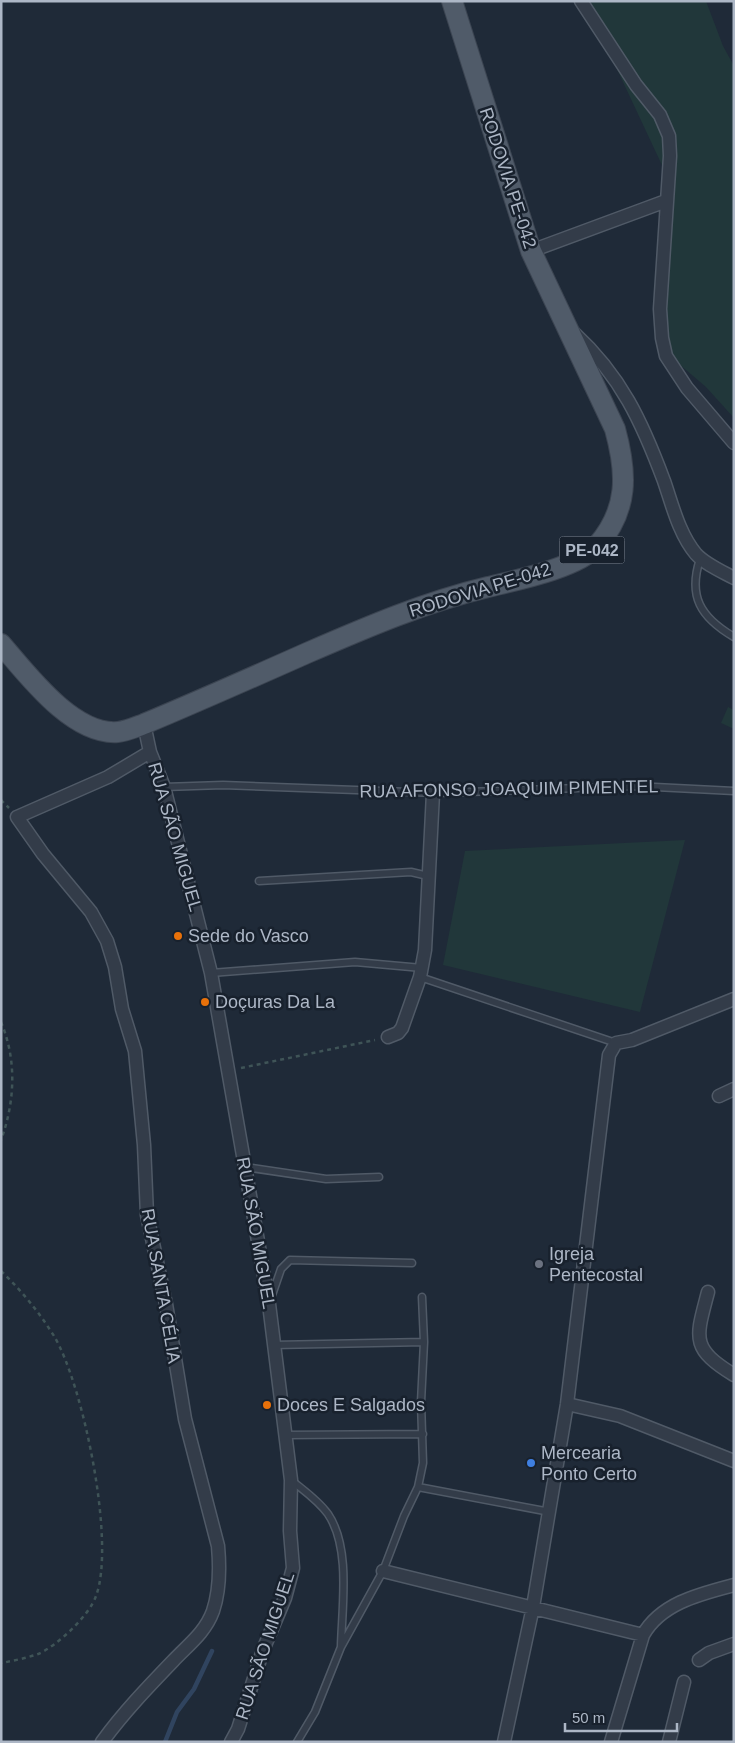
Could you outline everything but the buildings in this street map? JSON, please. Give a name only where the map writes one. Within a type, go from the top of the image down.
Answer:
[{"type":"main road","name":"RODOVIA PE-042","points":[[1,644],[48,697],[66,713],[93,727],[117,732],[144,724],[422,605],[532,577],[576,560],[596,547],[619,510],[624,485],[622,454],[615,429],[530,252],[452,1]]},
{"type":"street","points":[[580,1],[636,85],[660,115],[669,136],[670,156],[660,309],[666,356],[687,388],[734,443]]},
{"type":"street","points":[[530,252],[666,200]]},
{"type":"street","points":[[567,326],[594,351],[630,402],[643,425],[682,529],[700,558],[734,578]]},
{"type":"street","name":"RUA SÃO MIGUEL","points":[[144,724],[150,752],[164,787],[211,973],[230,1071],[269,1304],[291,1480],[290,1530],[293,1568],[285,1598],[263,1650],[238,1729],[231,1742]]},
{"type":"street","name":"RUA SANTA CÉLIA","points":[[102,1742],[120,1716],[200,1635],[213,1611],[220,1566],[218,1546],[184,1420],[166,1304],[147,1215],[144,1145],[134,1051],[122,1009],[116,967],[107,941],[91,912],[43,854],[17,817],[108,777],[150,752]]},
{"type":"street","points":[[388,1037],[398,1033],[402,1028],[422,972],[433,793]]},
{"type":"street","points":[[504,1742],[533,1607],[567,1404],[609,1056],[616,1043],[632,1040],[734,999]]},
{"type":"street","points":[[719,1096],[734,1089]]},
{"type":"street","points":[[708,1292],[698,1333],[700,1345],[713,1362],[734,1375]]},
{"type":"street","points":[[567,1404],[620,1416],[734,1461]]},
{"type":"street","points":[[383,1571],[643,1635]]},
{"type":"street","points":[[611,1742],[643,1635],[649,1624],[669,1607],[734,1585]]},
{"type":"street","points":[[699,1660],[709,1653],[734,1644]]},
{"type":"street","points":[[669,1742],[684,1682]]},
{"type":"lane","points":[[700,558],[694,586],[698,602],[717,626],[734,637]]},
{"type":"lane","name":"RUA AFONSO JOAQUIM PIMENTEL","points":[[164,787],[223,786],[433,793],[635,786],[734,791]]},
{"type":"lane","points":[[259,881],[411,872],[428,876]]},
{"type":"lane","points":[[211,973],[355,962],[422,972],[616,1043]]},
{"type":"lane","points":[[245,1167],[326,1179],[379,1177]]},
{"type":"lane","points":[[269,1304],[281,1269],[290,1260],[412,1263]]},
{"type":"lane","points":[[297,1742],[315,1712],[341,1647],[383,1571],[404,1516],[418,1487],[423,1463],[420,1402],[424,1342],[422,1297]]},
{"type":"lane","points":[[274,1346],[424,1342]]},
{"type":"lane","points":[[284,1435],[422,1434]]},
{"type":"lane","points":[[291,1480],[317,1501],[328,1514],[334,1528],[343,1564],[341,1647]]},
{"type":"lane","points":[[418,1487],[550,1512]]},
{"type":"path","points":[[1,1022],[12,1066],[13,1093],[8,1123],[1,1140]]},
{"type":"path","points":[[230,1071],[388,1037]]},
{"type":"path","points":[[1,1271],[30,1302],[54,1337],[71,1376],[92,1460],[103,1533],[102,1574],[96,1598],[81,1620],[39,1653],[1,1663]]},
{"type":"green space","points":[[585,1],[706,1],[723,46],[734,66],[734,418],[706,387],[665,352],[668,178]]},
{"type":"green space","points":[[728,707],[734,710],[734,729],[721,723]]},
{"type":"green space","points":[[685,840],[640,1012],[443,965],[465,851]]},
{"type":"waterway","points":[[165,1742],[177,1712],[194,1689],[212,1651]]},
{"type":"place","name":"Sede do Vasco","points":[[178,936]]},
{"type":"place","name":"Doçuras Da La","points":[[205,1002]]},
{"type":"place","name":"Igreja Pentecostal","points":[[539,1264]]},
{"type":"place","name":"Doces E Salgados","points":[[267,1405]]},
{"type":"place","name":"Mercearia Ponto Certo","points":[[531,1463]]}]
